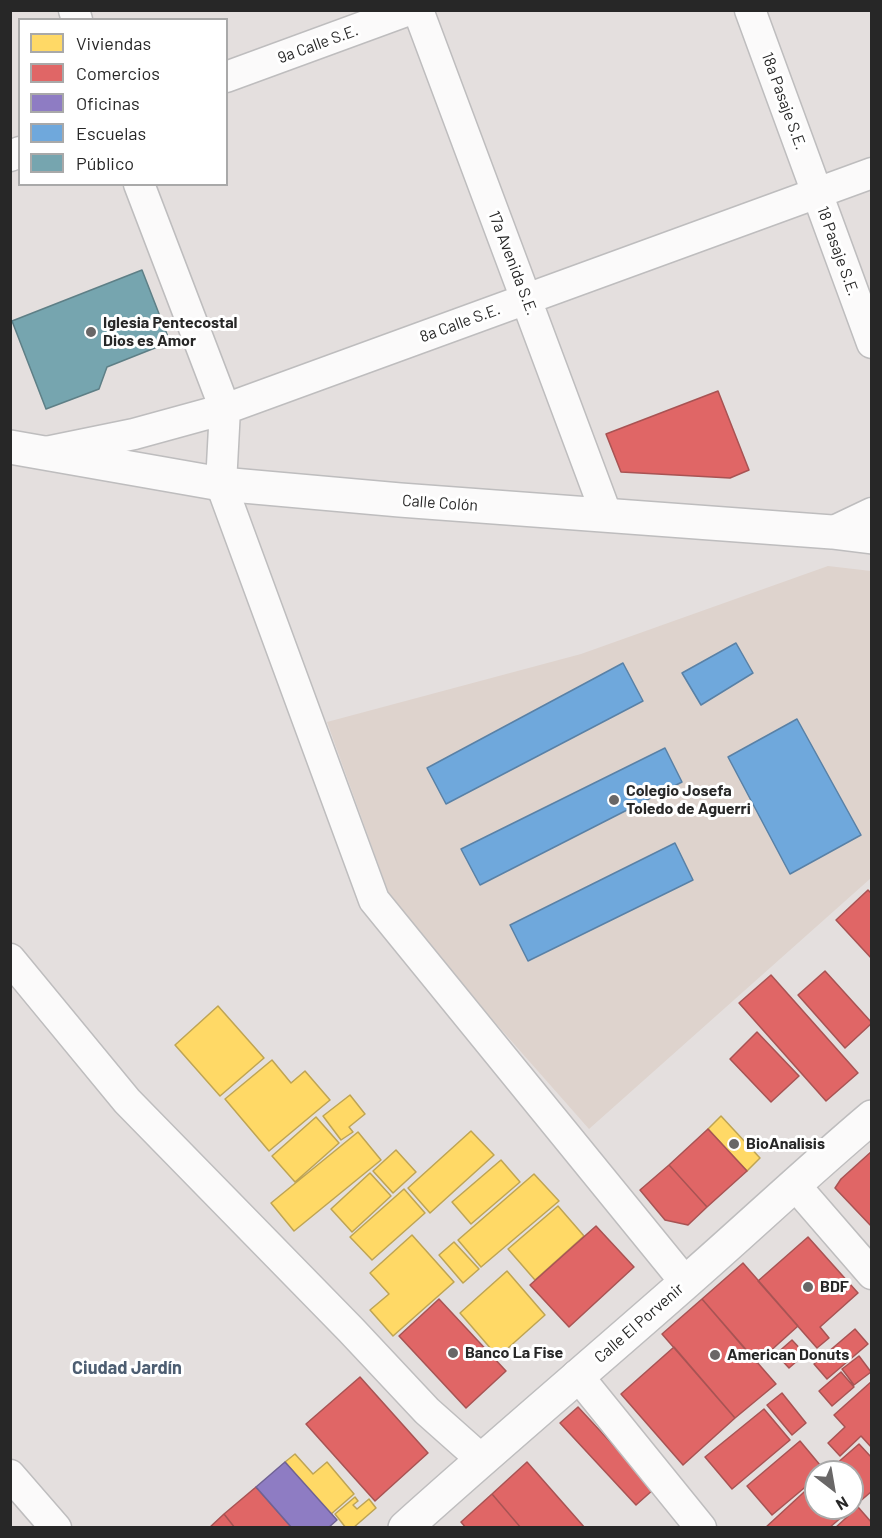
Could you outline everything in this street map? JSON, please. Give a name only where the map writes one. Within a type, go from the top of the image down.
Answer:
[{"type":"main road","name":"Calle Colón","points":[[26,450],[220,484],[872,537]]},
{"type":"main road","name":"Calle El Porvenir","points":[[405,1527],[872,1117]]},
{"type":"street","name":"9a Calle S.E.","points":[[228,76],[409,10]]},
{"type":"street","name":"17a Avenida S.E.","points":[[418,10],[607,516]]},
{"type":"street","name":"18a Pasaje S.E.","points":[[750,10],[817,192]]},
{"type":"street","name":"8a Calle S.E.","points":[[26,450],[134,434],[225,409],[872,173]]},
{"type":"street","points":[[140,186],[225,409],[220,484],[374,900],[686,1282]]},
{"type":"street","name":"18 Pasaje S.E.","points":[[817,192],[872,343]]},
{"type":"street","points":[[832,532],[872,513]]},
{"type":"street","points":[[10,959],[127,1101],[427,1411],[481,1459]]},
{"type":"street","points":[[794,1184],[872,1274]]},
{"type":"street","points":[[577,1375],[701,1527]]},
{"type":"street","points":[[10,1475],[56,1527]]},
{"type":"shaded area","name":"Colegio Josefa Toledo de Aguerri","points":[[828,566],[871,571],[871,878],[589,1129],[394,908],[327,722],[581,654]]},
{"type":"building: Viviendas","points":[[218,1006],[264,1058],[220,1096],[175,1045]]},
{"type":"building: Viviendas","points":[[272,1060],[291,1083],[305,1071],[330,1100],[269,1151],[225,1099]]},
{"type":"building: Viviendas","points":[[350,1095],[365,1114],[349,1127],[353,1132],[341,1140],[323,1116]]},
{"type":"building: Viviendas","name":"BioAnalisis","points":[[721,1116],[760,1158],[747,1171],[708,1129]]},
{"type":"building: Viviendas","points":[[316,1117],[339,1143],[295,1182],[272,1156]]},
{"type":"building: Viviendas","points":[[471,1131],[494,1155],[430,1213],[408,1188]]},
{"type":"building: Viviendas","points":[[358,1132],[381,1160],[294,1231],[271,1203]]},
{"type":"building: Viviendas","points":[[396,1150],[416,1172],[393,1193],[373,1171]]},
{"type":"building: Viviendas","points":[[501,1160],[520,1182],[471,1224],[452,1202]]},
{"type":"building: Viviendas","points":[[370,1173],[391,1196],[352,1232],[331,1209]]},
{"type":"building: Viviendas","points":[[534,1174],[559,1201],[481,1267],[458,1240]]},
{"type":"building: Viviendas","points":[[404,1189],[425,1213],[372,1260],[350,1237]]},
{"type":"building: Viviendas","points":[[558,1206],[584,1236],[535,1280],[508,1249]]},
{"type":"building: Viviendas","points":[[412,1235],[454,1282],[393,1336],[370,1310],[389,1294],[370,1273]]},
{"type":"building: Viviendas","points":[[454,1242],[479,1269],[463,1283],[439,1255]]},
{"type":"building: Viviendas","points":[[507,1271],[545,1315],[498,1357],[460,1313]]},
{"type":"building: Viviendas","points":[[295,1454],[313,1474],[327,1462],[354,1494],[330,1515],[285,1462]]},
{"type":"building: Viviendas","points":[[355,1497],[358,1501],[353,1505],[357,1509],[369,1499],[376,1508],[353,1528],[346,1528],[335,1514]]},
{"type":"building: Comercios","points":[[718,391],[749,470],[730,478],[621,472],[606,434]]},
{"type":"building: Comercios","points":[[868,890],[872,894],[872,959],[836,920]]},
{"type":"building: Comercios","points":[[825,971],[872,1023],[845,1048],[798,995]]},
{"type":"building: Comercios","points":[[771,975],[858,1073],[826,1101],[739,1003]]},
{"type":"building: Comercios","points":[[757,1032],[799,1076],[771,1102],[730,1059]]},
{"type":"building: Comercios","points":[[708,1129],[747,1171],[707,1207],[669,1165]]},
{"type":"building: Comercios","points":[[872,1151],[872,1227],[835,1188],[841,1179]]},
{"type":"building: Comercios","points":[[669,1165],[707,1207],[688,1225],[665,1220],[640,1190]]},
{"type":"building: Comercios","points":[[596,1226],[634,1267],[569,1327],[530,1285]]},
{"type":"building: Comercios","name":"BDF","points":[[808,1237],[858,1293],[820,1327],[829,1338],[817,1348],[758,1281]]},
{"type":"building: Comercios","points":[[743,1263],[798,1326],[757,1363],[702,1299]]},
{"type":"building: Comercios","name":"Banco La Fise","points":[[439,1299],[506,1371],[466,1408],[399,1336]]},
{"type":"building: Comercios","name":"American Donuts","points":[[702,1299],[776,1384],[735,1418],[662,1334]]},
{"type":"building: Comercios","points":[[855,1329],[868,1344],[827,1379],[814,1364]]},
{"type":"building: Comercios","points":[[792,1340],[805,1354],[789,1368],[776,1354]]},
{"type":"building: Comercios","points":[[674,1347],[735,1418],[683,1465],[621,1394]]},
{"type":"building: Comercios","points":[[859,1356],[871,1372],[854,1385],[842,1369]]},
{"type":"building: Comercios","points":[[841,1372],[854,1387],[832,1406],[819,1391]]},
{"type":"building: Comercios","points":[[360,1377],[428,1453],[375,1501],[306,1424]]},
{"type":"building: Comercios","points":[[872,1381],[872,1448],[861,1436],[840,1456],[828,1443],[845,1427],[834,1415]]},
{"type":"building: Comercios","points":[[782,1393],[806,1423],[792,1435],[767,1405]]},
{"type":"building: Comercios","points":[[578,1407],[654,1489],[636,1505],[560,1423]]},
{"type":"building: Comercios","points":[[764,1409],[790,1440],[732,1489],[705,1457]]},
{"type":"building: Comercios","points":[[800,1441],[816,1460],[804,1460],[804,1488],[772,1515],[747,1486]]},
{"type":"building: Comercios","points":[[859,1444],[872,1458],[872,1491],[864,1498],[864,1460],[841,1460]]},
{"type":"building: Comercios","points":[[527,1462],[585,1528],[521,1528],[492,1494]]},
{"type":"building: Comercios","points":[[256,1487],[292,1528],[235,1528],[224,1514]]},
{"type":"building: Comercios","points":[[804,1492],[804,1520],[838,1520],[829,1528],[765,1528]]},
{"type":"building: Comercios","points":[[492,1494],[521,1528],[466,1528],[461,1522]]},
{"type":"building: Comercios","points":[[224,1514],[235,1528],[209,1528]]},
{"type":"building: Comercios","points":[[864,1514],[872,1523],[872,1528],[835,1528],[844,1520],[864,1520]]},
{"type":"building: Oficinas","points":[[285,1462],[337,1520],[328,1528],[292,1528],[256,1487]]},
{"type":"building: Escuelas","points":[[736,643],[753,673],[701,705],[682,673]]},
{"type":"building: Escuelas","points":[[623,663],[643,701],[446,804],[427,768]]},
{"type":"building: Escuelas","points":[[797,719],[861,835],[790,874],[728,757]]},
{"type":"building: Escuelas","points":[[665,748],[682,782],[480,885],[461,849]]},
{"type":"building: Escuelas","points":[[675,843],[693,880],[528,961],[510,925]]},
{"type":"building: Público","name":"Iglesia Pentecostal Dios es Amor","points":[[142,270],[170,342],[107,367],[99,389],[46,409],[12,321]]},
{"type":"place","name":"Iglesia Pentecostal Dios es Amor","points":[[91,332]]},
{"type":"place","name":"Colegio Josefa Toledo de Aguerri","points":[[614,800]]},
{"type":"place","name":"BioAnalisis","points":[[734,1144]]},
{"type":"place","name":"BDF","points":[[808,1287]]},
{"type":"place","name":"Banco La Fise","points":[[453,1353]]},
{"type":"place","name":"American Donuts","points":[[715,1355]]},
{"type":"district","name":"Ciudad Jardín","points":[[127,1368]]}]
